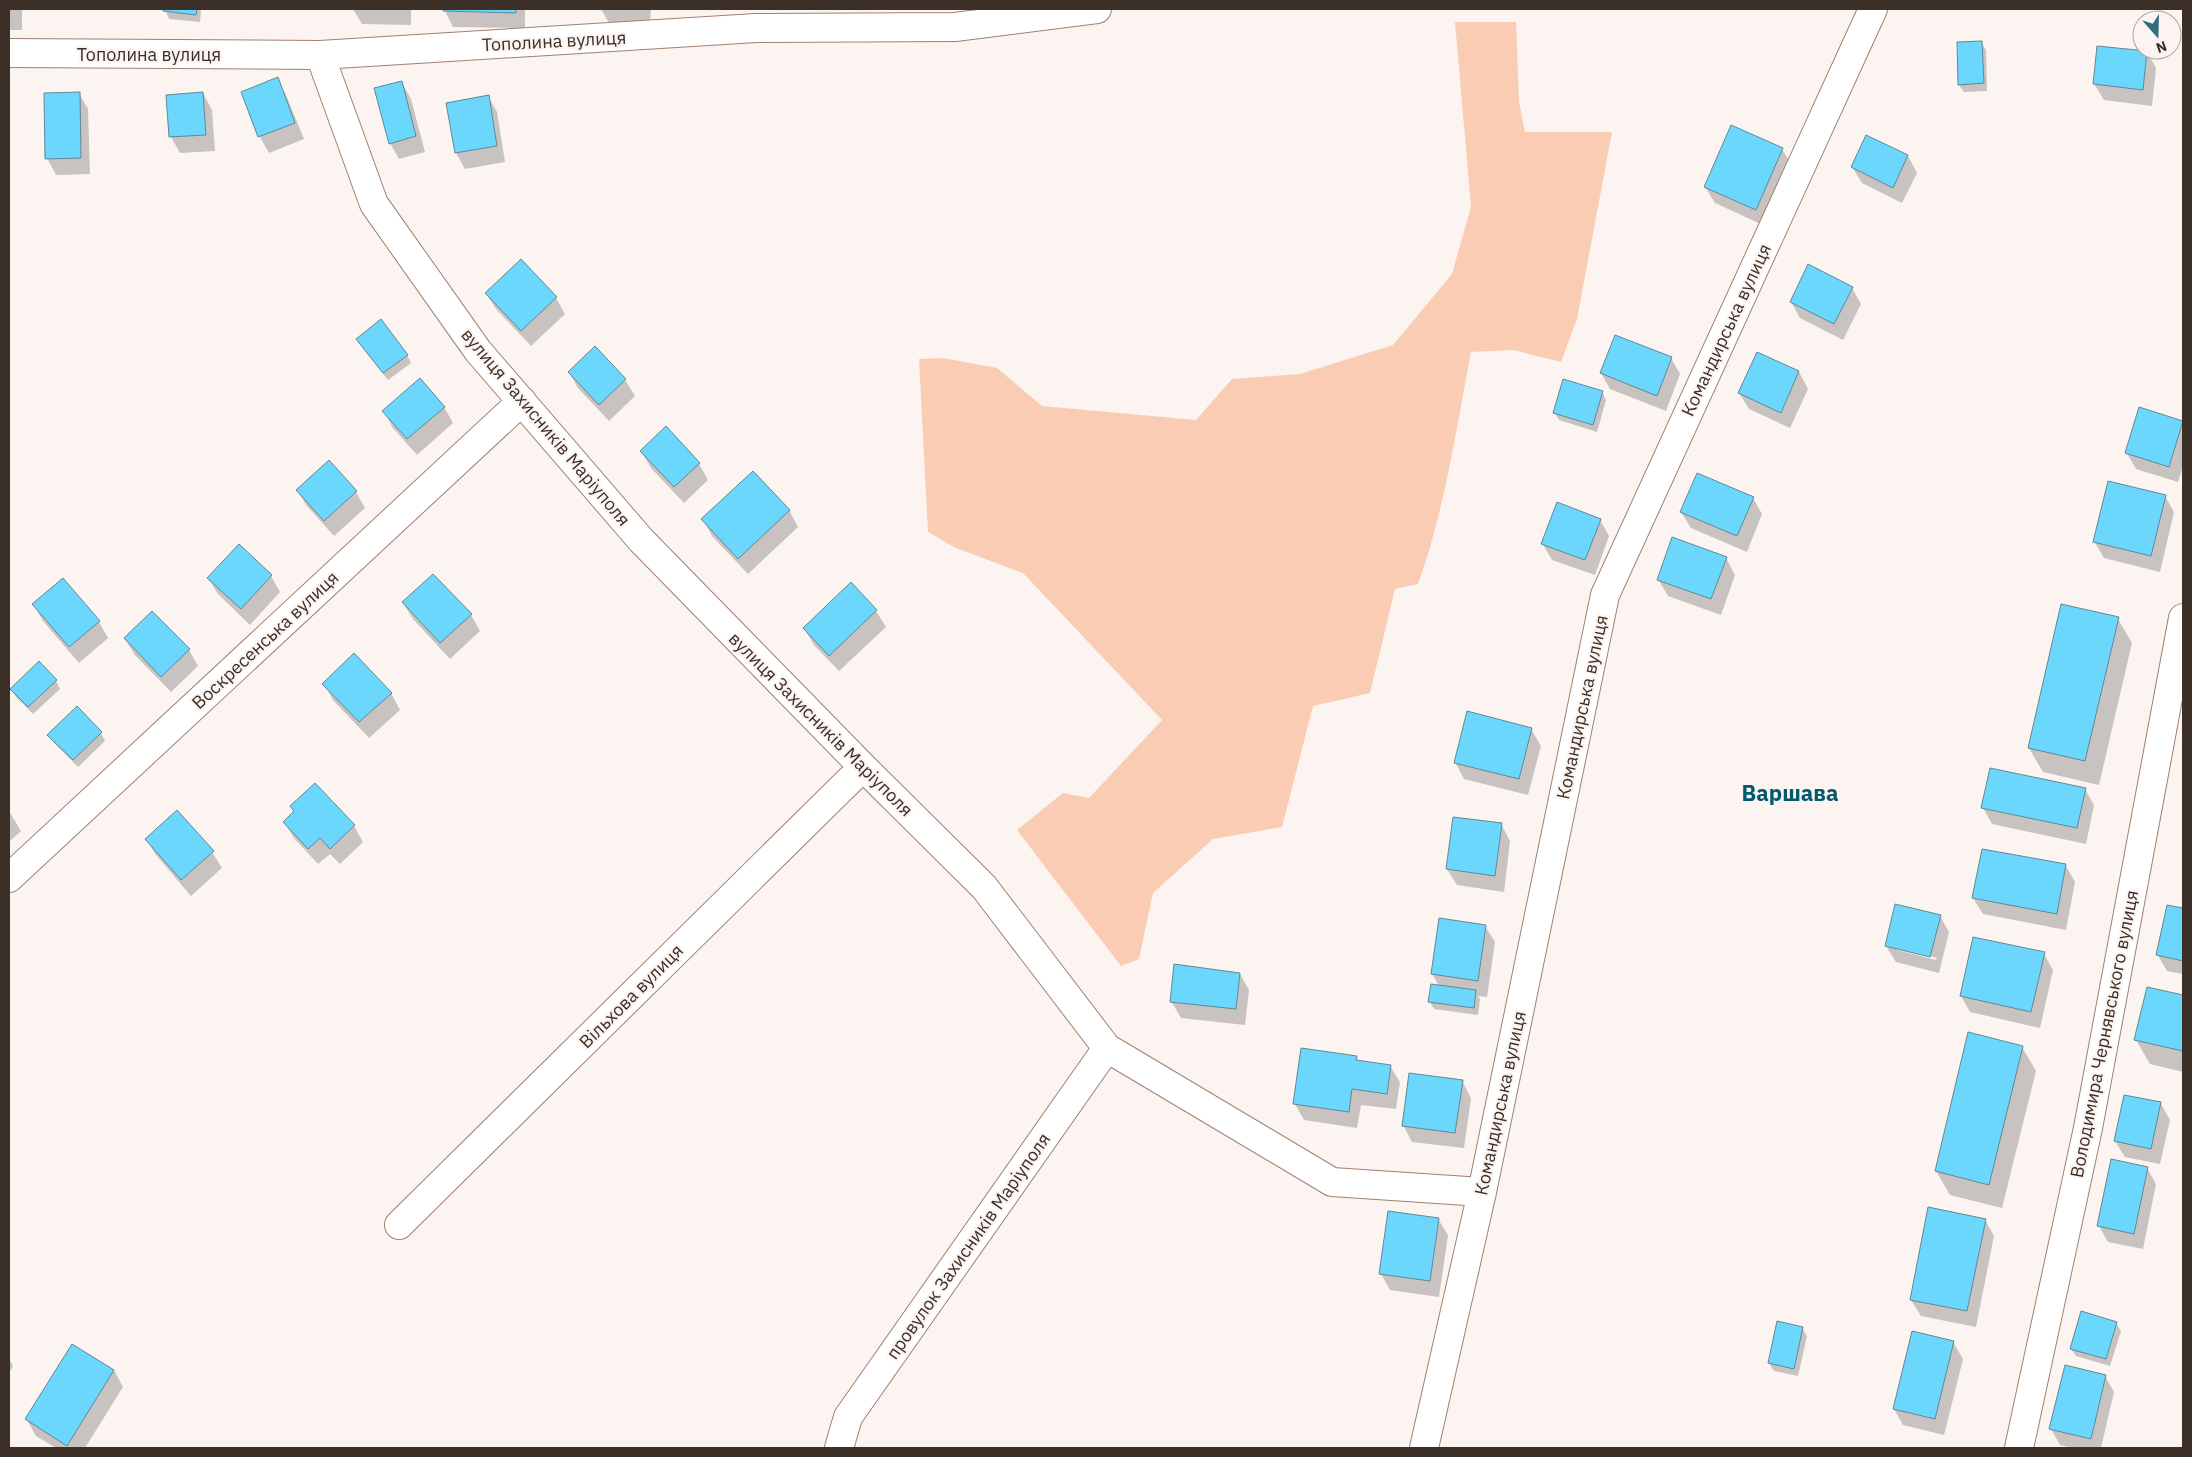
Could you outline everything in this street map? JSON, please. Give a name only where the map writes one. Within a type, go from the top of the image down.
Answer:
[{"type":"street","name":"Тополина вулиця","points":[[9,52],[320,55],[755,19],[955,27],[1097,9]]},
{"type":"street","name":"Командирська вулиця","points":[[1424,1448],[1482,1192],[1605,595],[1873,9]]},
{"type":"street","name":"вулиця Захисників Маріуполя","points":[[320,55],[374,204],[478,350],[641,540],[863,767],[984,887],[1106,1048],[1332,1182],[1482,1192]]},
{"type":"street","name":"Воскресенська вулиця","points":[[9,878],[522,401]]},
{"type":"street","name":"Володимира Чернявського вулиця","points":[[2019,1448],[2088,1128],[2183,618]]},
{"type":"street","name":"Вільхова вулиця","points":[[398,1225],[863,767]]},
{"type":"street","name":"провулок Захисників Маріуполя","points":[[839,1448],[848,1416],[1106,1048]]},
{"type":"shaded area","points":[[1455,22],[1516,22],[1519,102],[1525,132],[1612,132],[1577,319],[1561,362],[1513,350],[1471,352],[1436,527],[1418,584],[1395,589],[1370,693],[1313,706],[1282,827],[1213,839],[1153,893],[1139,959],[1121,966],[1017,830],[1063,793],[1089,798],[1162,720],[1023,573],[956,548],[928,532],[919,359],[943,358],[997,368],[1042,406],[1196,420],[1232,379],[1300,374],[1393,345],[1452,274],[1471,207]]},
{"type":"building","points":[[163,9],[197,9],[196,15],[163,11]]},
{"type":"building","points":[[443,9],[516,9],[516,13],[443,11]]},
{"type":"building","points":[[1982,41],[1984,83],[1958,85],[1957,42]]},
{"type":"building","points":[[2097,46],[2132,50],[2132,60],[2146,60],[2143,90],[2093,84]]},
{"type":"building","points":[[278,77],[295,123],[258,137],[241,92]]},
{"type":"building","points":[[402,81],[416,136],[389,144],[374,88]]},
{"type":"building","points":[[80,92],[81,158],[45,159],[44,93]]},
{"type":"building","points":[[203,92],[206,135],[169,137],[166,95]]},
{"type":"building","points":[[489,95],[497,146],[455,153],[446,103]]},
{"type":"building","points":[[1731,125],[1783,148],[1756,210],[1704,187]]},
{"type":"building","points":[[1866,135],[1908,155],[1893,188],[1851,167]]},
{"type":"building","points":[[521,259],[557,297],[521,331],[485,293]]},
{"type":"building","points":[[1808,264],[1853,287],[1834,324],[1790,302]]},
{"type":"building","points":[[381,319],[408,355],[383,373],[356,339]]},
{"type":"building","points":[[1615,335],[1672,357],[1657,396],[1600,373]]},
{"type":"building","points":[[595,346],[626,379],[599,405],[568,372]]},
{"type":"building","points":[[1757,352],[1799,371],[1781,413],[1738,393]]},
{"type":"building","points":[[420,378],[445,407],[407,439],[382,411]]},
{"type":"building","points":[[1563,379],[1603,391],[1593,425],[1553,413]]},
{"type":"building","points":[[2139,407],[2183,421],[2169,467],[2125,453]]},
{"type":"building","points":[[666,426],[700,463],[674,487],[640,451]]},
{"type":"building","points":[[329,460],[357,491],[324,521],[296,490]]},
{"type":"building","points":[[753,471],[790,510],[738,559],[701,519]]},
{"type":"building","points":[[1697,473],[1754,497],[1737,536],[1680,512]]},
{"type":"building","points":[[2108,481],[2166,495],[2151,556],[2093,542]]},
{"type":"building","points":[[1557,502],[1601,519],[1585,560],[1541,544]]},
{"type":"building","points":[[1672,537],[1727,557],[1711,599],[1657,580]]},
{"type":"building","points":[[239,544],[272,575],[241,609],[207,578]]},
{"type":"building","points":[[433,574],[472,614],[440,643],[402,602]]},
{"type":"building","points":[[63,578],[100,621],[69,647],[32,604]]},
{"type":"building","points":[[851,582],[877,610],[829,656],[803,628]]},
{"type":"building","points":[[2061,604],[2119,617],[2085,761],[2028,748]]},
{"type":"building","points":[[152,611],[190,649],[161,677],[124,638]]},
{"type":"building","points":[[354,653],[392,693],[359,722],[322,684]]},
{"type":"building","points":[[39,661],[57,680],[28,707],[10,689]]},
{"type":"building","points":[[77,706],[102,732],[73,760],[47,735]]},
{"type":"building","points":[[1467,711],[1532,728],[1519,779],[1454,763]]},
{"type":"building","points":[[1990,768],[2086,788],[2077,828],[1981,808]]},
{"type":"building","points":[[315,783],[355,825],[330,849],[320,838],[308,849],[283,822],[294,811],[290,806]]},
{"type":"building","points":[[177,810],[214,851],[181,880],[145,839]]},
{"type":"building","points":[[1453,817],[1502,823],[1495,876],[1446,869]]},
{"type":"building","points":[[1982,849],[2066,864],[2057,914],[1972,898]]},
{"type":"building","points":[[1895,904],[1941,915],[1930,957],[1885,946]]},
{"type":"building","points":[[2167,905],[2183,908],[2183,961],[2156,955]]},
{"type":"building","points":[[1439,918],[1486,925],[1478,981],[1431,974]]},
{"type":"building","points":[[1973,937],[2045,952],[2031,1012],[1960,996]]},
{"type":"building","points":[[1174,964],[1240,973],[1236,1009],[1170,1002]]},
{"type":"building","points":[[1431,984],[1476,990],[1474,1008],[1428,1002]]},
{"type":"building","points":[[2147,987],[2183,995],[2183,1051],[2134,1040]]},
{"type":"building","points":[[1968,1032],[2023,1046],[1989,1185],[1935,1171]]},
{"type":"building","points":[[1301,1048],[1357,1056],[1356,1060],[1391,1065],[1387,1094],[1352,1089],[1349,1112],[1293,1104]]},
{"type":"building","points":[[1409,1073],[1463,1080],[1455,1133],[1402,1126]]},
{"type":"building","points":[[2124,1095],[2161,1102],[2151,1149],[2114,1141]]},
{"type":"building","points":[[2111,1159],[2148,1167],[2134,1234],[2097,1226]]},
{"type":"building","points":[[1928,1207],[1986,1219],[1967,1311],[1910,1300]]},
{"type":"building","points":[[1388,1211],[1439,1218],[1430,1281],[1379,1274]]},
{"type":"building","points":[[2081,1311],[2117,1322],[2106,1359],[2070,1349]]},
{"type":"building","points":[[1777,1321],[1803,1327],[1794,1369],[1768,1363]]},
{"type":"building","points":[[1912,1331],[1954,1341],[1935,1419],[1893,1409]]},
{"type":"building","points":[[72,1344],[114,1370],[67,1446],[25,1419]]},
{"type":"building","points":[[2065,1365],[2106,1375],[2091,1439],[2049,1429]]},
{"type":"district","name":"Варшава","points":[[1790,792]]}]
